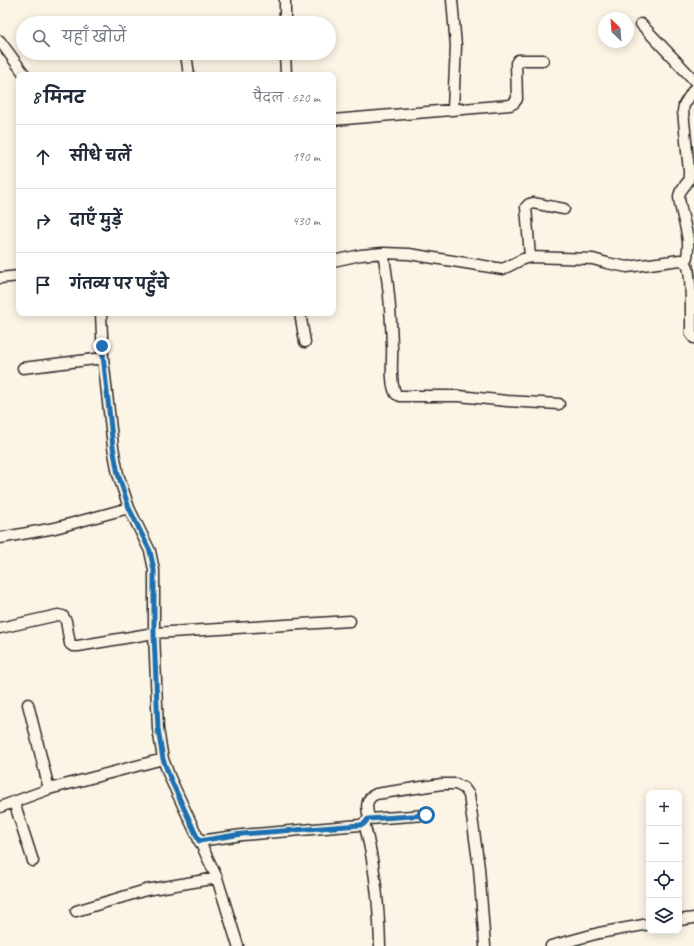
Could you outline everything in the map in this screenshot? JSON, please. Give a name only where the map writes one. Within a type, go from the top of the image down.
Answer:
[{"type":"street","points":[[285,0],[285,16]]},
{"type":"street","points":[[452,0],[456,46],[453,109]]},
{"type":"street","points":[[641,24],[694,80]]},
{"type":"street","points":[[0,41],[23,72]]},
{"type":"street","points":[[187,60],[189,72]]},
{"type":"street","points":[[285,60],[286,72]]},
{"type":"street","points":[[336,120],[510,105],[517,99],[516,63],[518,60],[543,60]]},
{"type":"street","points":[[694,89],[684,105],[683,111],[689,171],[688,181],[681,190],[680,198],[689,249],[685,263],[690,285],[691,334],[694,338]]},
{"type":"street","points":[[530,258],[526,207],[533,203],[564,209]]},
{"type":"street","points":[[336,261],[361,255],[383,253],[409,254],[498,269],[503,269],[523,259],[530,258],[593,259],[627,267],[680,260],[685,263]]},
{"type":"street","points":[[383,253],[388,276],[393,384],[396,394],[400,396],[459,396],[559,404]]},
{"type":"street","points":[[0,278],[16,276]]},
{"type":"street","points":[[101,316],[103,358],[113,447],[118,474],[129,508],[150,551],[154,570],[154,634],[158,729],[163,759],[170,778],[217,878],[238,946]]},
{"type":"street","points":[[301,316],[305,342]]},
{"type":"street","points":[[23,368],[103,358]]},
{"type":"street","points":[[0,538],[55,528],[129,508]]},
{"type":"street","points":[[0,628],[58,615],[63,616],[66,621],[68,639],[70,644],[73,646],[154,634],[350,621]]},
{"type":"street","points":[[28,704],[49,789]]},
{"type":"street","points":[[0,807],[49,789],[163,759]]},
{"type":"street","points":[[380,946],[379,917],[373,863],[366,821],[367,804],[371,796],[376,794],[442,784],[456,784],[464,788],[469,795],[479,868],[485,946]]},
{"type":"street","points":[[14,802],[33,861]]},
{"type":"street","points":[[199,841],[242,834],[360,825],[366,821],[426,815]]},
{"type":"street","points":[[76,911],[146,890],[217,878]]},
{"type":"street","points":[[682,920],[694,918]]},
{"type":"street","points":[[551,946],[600,933],[646,925]]},
{"type":"route","points":[[102,346],[113,447],[118,474],[129,508],[150,551],[154,570],[154,634],[158,729],[163,759],[170,778],[199,841],[242,834],[360,825],[364,824],[368,819],[426,815]]}]
